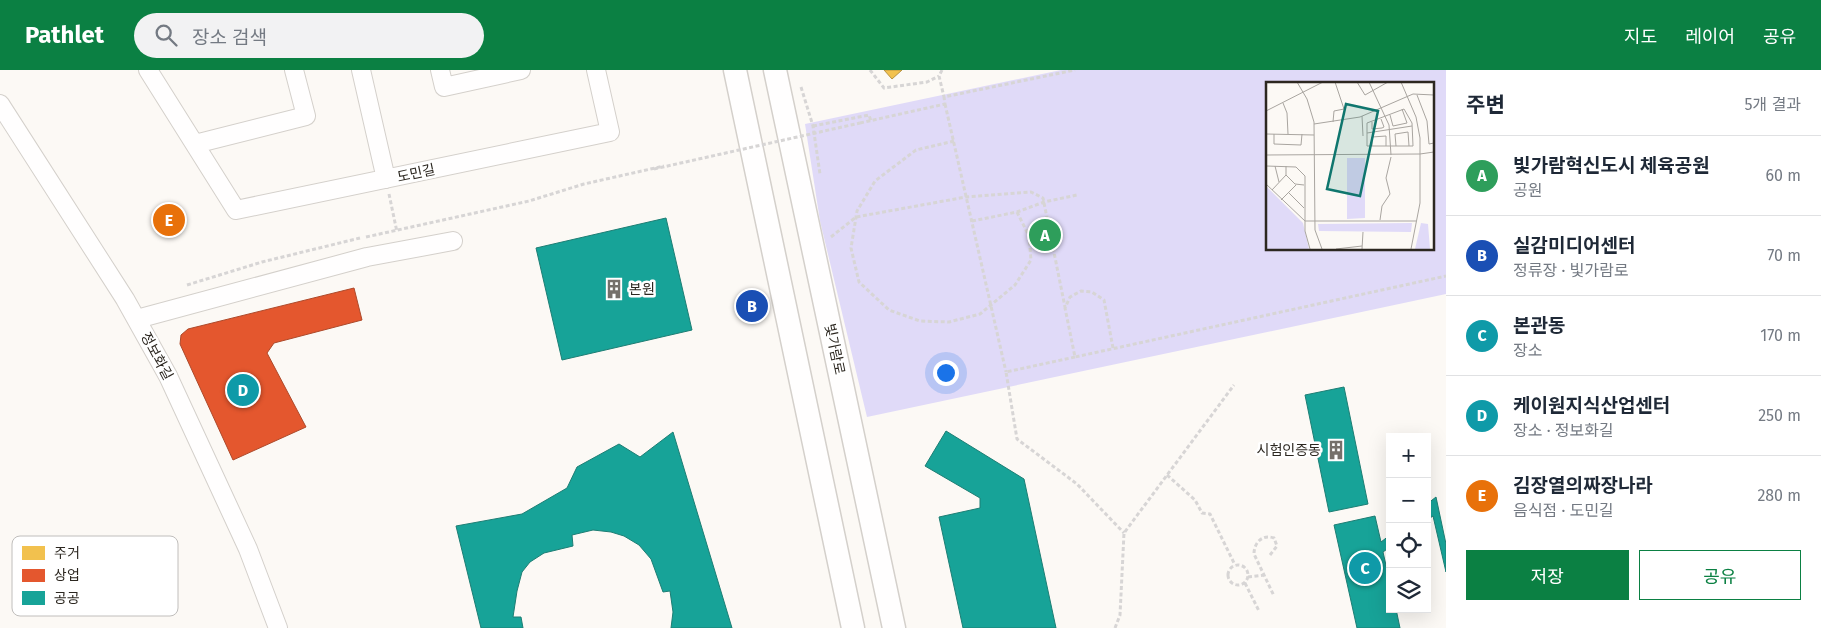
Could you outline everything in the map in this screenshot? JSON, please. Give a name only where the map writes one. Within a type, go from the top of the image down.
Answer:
[{"type":"main road","points":[[735,70],[853,628]]},
{"type":"main road","name":"빛가람로","points":[[775,70],[894,628]]},
{"type":"street","name":"도민길","points":[[148,70],[236,210],[610,132],[596,70]]},
{"type":"street","points":[[195,144],[306,116],[294,70]]},
{"type":"street","points":[[361,70],[386,179]]},
{"type":"street","points":[[440,70],[444,87],[521,70]]},
{"type":"street","name":"정보화길","points":[[0,104],[136,319],[168,376],[248,549],[278,628]]},
{"type":"street","points":[[136,319],[367,257],[452,241]]},
{"type":"path","points":[[870,70],[884,88],[927,82],[939,76],[942,70]]},
{"type":"path","points":[[944,98],[1075,70]]},
{"type":"path","points":[[939,76],[1006,372],[1017,439],[1077,484],[1124,533]]},
{"type":"path","points":[[654,169],[945,104]]},
{"type":"path","points":[[813,126],[869,115],[870,121]]},
{"type":"path","points":[[954,141],[916,150],[875,181],[857,211],[850,248],[859,282],[889,310],[920,321],[949,322],[980,314],[1015,285],[1031,260],[1029,236],[1017,212]]},
{"type":"path","points":[[386,179],[401,250]]},
{"type":"path","points":[[829,238],[856,217],[966,196],[1031,192],[1044,198],[1075,357]]},
{"type":"path","points":[[972,221],[1017,212],[1044,202],[1077,195]]},
{"type":"path","points":[[1006,372],[1446,276]]},
{"type":"path","points":[[1065,308],[1070,297],[1081,291],[1092,292],[1104,300],[1113,348]]},
{"type":"path","points":[[1115,628],[1120,615],[1124,533],[1234,385]]},
{"type":"path","points":[[1167,475],[1195,500],[1202,513],[1210,514],[1235,565]]},
{"type":"path","points":[[1270,555],[1277,546],[1274,538],[1268,536],[1260,539],[1254,547],[1254,554],[1274,596]]},
{"type":"path","points":[[1235,565],[1246,568],[1248,577],[1245,583],[1236,585],[1230,581],[1229,571],[1235,565]]},
{"type":"path","points":[[1248,577],[1265,575]]},
{"type":"path","points":[[1245,583],[1259,611]]},
{"type":"shaded area","points":[[1061,70],[1446,70],[1446,294],[867,417],[820,221],[805,124]]},
{"type":"building: 주거","points":[[884,70],[902,70],[892,79]]},
{"type":"building: 상업","points":[[354,288],[362,320],[274,343],[267,353],[306,427],[233,460],[180,344],[181,335],[188,329]]},
{"type":"building: 공공","name":"본원","points":[[666,218],[692,330],[562,360],[536,248]]},
{"type":"building: 공공","name":"시험인증동","points":[[1344,387],[1368,504],[1329,512],[1305,395]]},
{"type":"building: 공공","points":[[946,431],[1024,479],[1056,628],[963,628],[939,517],[980,508],[980,498],[925,466]]},
{"type":"building: 공공","points":[[673,432],[732,628],[671,628],[673,612],[670,591],[663,592],[651,559],[639,545],[624,536],[593,530],[572,535],[573,546],[544,553],[530,562],[522,572],[513,617],[521,617],[523,628],[481,628],[456,526],[522,514],[567,488],[577,467],[619,444],[640,457]]},
{"type":"building: 공공","points":[[1436,497],[1446,544],[1446,572],[1433,516],[1431,517],[1431,501]]},
{"type":"building: 공공","points":[[1375,516],[1381,542],[1386,538],[1386,550],[1383,552],[1386,565],[1386,613],[1397,613],[1400,628],[1357,628],[1334,525]]},
{"type":"place","name":"김장열의짜장나라","points":[[169,220]]},
{"type":"place","name":"빛가람혁신도시 체육공원","points":[[1045,235]]},
{"type":"place","name":"본원","points":[[614,289]]},
{"type":"place","name":"실감미디어센터","points":[[752,306]]},
{"type":"place","name":"케이원지식산업센터","points":[[243,390]]},
{"type":"place","name":"시험인증동","points":[[1336,450]]},
{"type":"place","name":"본관동","points":[[1365,568]]}]
